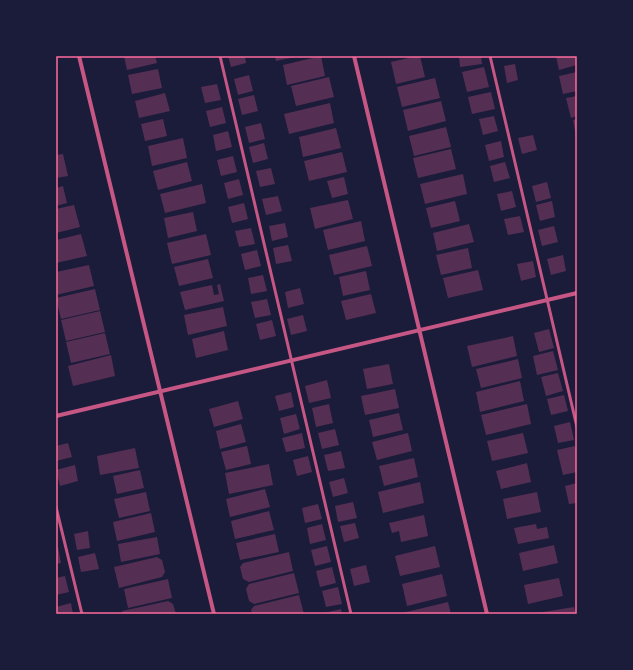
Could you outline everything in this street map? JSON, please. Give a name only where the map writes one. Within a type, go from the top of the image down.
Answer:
[{"type":"street","points":[[79,56],[214,614]]},
{"type":"street","points":[[354,56],[487,614]]},
{"type":"street","points":[[56,416],[577,293]]},
{"type":"lane","points":[[220,56],[351,614]]},
{"type":"lane","points":[[490,56],[577,427]]},
{"type":"lane","points":[[56,507],[82,614]]},
{"type":"building","points":[[124,56],[155,56],[157,63],[127,70]]},
{"type":"building","points":[[228,56],[245,56],[246,63],[231,67]]},
{"type":"building","points":[[275,56],[295,56],[295,57],[276,61]]},
{"type":"building","points":[[321,56],[325,76],[287,85],[283,65]]},
{"type":"building","points":[[420,56],[425,77],[396,84],[391,62]]},
{"type":"building","points":[[459,56],[481,56],[482,64],[460,67]]},
{"type":"building","points":[[556,56],[577,56],[577,65],[559,70]]},
{"type":"building","points":[[515,64],[518,80],[507,83],[504,66]]},
{"type":"building","points":[[484,67],[489,87],[467,92],[462,72]]},
{"type":"building","points":[[158,69],[162,88],[132,94],[128,75]]},
{"type":"building","points":[[577,72],[577,91],[563,94],[559,76]]},
{"type":"building","points":[[249,75],[253,91],[238,95],[234,79]]},
{"type":"building","points":[[329,77],[334,97],[296,106],[291,86]]},
{"type":"building","points":[[435,78],[440,98],[402,107],[397,87]]},
{"type":"building","points":[[217,84],[221,100],[205,103],[201,87]]},
{"type":"building","points":[[491,92],[495,109],[472,114],[468,97]]},
{"type":"building","points":[[165,93],[170,111],[139,118],[135,101]]},
{"type":"building","points":[[254,95],[258,111],[242,115],[238,99]]},
{"type":"building","points":[[577,96],[577,116],[571,118],[566,98]]},
{"type":"building","points":[[441,101],[446,121],[408,131],[403,110]]},
{"type":"building","points":[[330,103],[334,123],[289,134],[284,114]]},
{"type":"building","points":[[222,107],[226,123],[210,127],[206,111]]},
{"type":"building","points":[[494,116],[498,131],[483,135],[479,119]]},
{"type":"building","points":[[163,119],[167,136],[145,141],[141,124]]},
{"type":"building","points":[[577,119],[577,136],[576,136],[573,120]]},
{"type":"building","points":[[261,123],[265,139],[249,143],[245,127]]},
{"type":"building","points":[[446,127],[451,147],[414,156],[409,136]]},
{"type":"building","points":[[336,128],[341,148],[303,157],[299,137]]},
{"type":"building","points":[[228,131],[232,147],[216,151],[213,135]]},
{"type":"building","points":[[533,135],[537,150],[522,154],[518,138]]},
{"type":"building","points":[[183,138],[187,158],[152,166],[148,146]]},
{"type":"building","points":[[501,141],[504,157],[489,161],[485,145]]},
{"type":"building","points":[[264,143],[268,159],[253,163],[249,147]]},
{"type":"building","points":[[451,149],[456,169],[418,178],[413,158]]},
{"type":"building","points":[[342,152],[347,172],[309,181],[304,161]]},
{"type":"building","points":[[63,154],[68,176],[56,178],[56,155]]},
{"type":"building","points":[[233,156],[237,172],[221,176],[217,160]]},
{"type":"building","points":[[187,162],[192,181],[158,190],[153,171]]},
{"type":"building","points":[[505,162],[510,178],[494,182],[490,166]]},
{"type":"building","points":[[271,168],[275,184],[260,187],[256,171]]},
{"type":"building","points":[[463,174],[467,194],[425,204],[420,184]]},
{"type":"building","points":[[344,177],[348,194],[332,198],[327,181]]},
{"type":"building","points":[[239,179],[243,195],[228,199],[224,183]]},
{"type":"building","points":[[547,182],[551,198],[536,202],[532,186]]},
{"type":"building","points":[[202,184],[206,203],[165,213],[160,194]]},
{"type":"building","points":[[63,186],[67,203],[56,206],[56,188]]},
{"type":"building","points":[[512,191],[516,207],[501,211],[497,194]]},
{"type":"building","points":[[278,196],[282,211],[266,215],[262,199]]},
{"type":"building","points":[[348,200],[353,219],[315,229],[310,208]]},
{"type":"building","points":[[455,201],[460,221],[431,228],[426,208]]},
{"type":"building","points":[[552,201],[555,217],[540,221],[536,205]]},
{"type":"building","points":[[244,203],[248,219],[232,223],[228,207]]},
{"type":"building","points":[[74,205],[80,227],[56,233],[56,209]]},
{"type":"building","points":[[193,212],[197,231],[168,238],[164,218]]},
{"type":"building","points":[[520,216],[524,232],[508,235],[504,219]]},
{"type":"building","points":[[361,221],[365,241],[328,250],[323,230]]},
{"type":"building","points":[[285,223],[288,237],[272,241],[269,226]]},
{"type":"building","points":[[469,224],[474,242],[437,251],[433,233]]},
{"type":"building","points":[[554,226],[558,242],[542,246],[538,230]]},
{"type":"building","points":[[251,228],[255,244],[239,247],[235,231]]},
{"type":"building","points":[[81,234],[87,256],[56,263],[56,240]]},
{"type":"building","points":[[206,234],[211,255],[172,264],[167,243]]},
{"type":"building","points":[[288,245],[292,261],[276,264],[273,248]]},
{"type":"building","points":[[367,246],[372,266],[334,275],[329,255]]},
{"type":"building","points":[[468,248],[472,268],[441,275],[436,255]]},
{"type":"building","points":[[257,250],[261,266],[245,270],[241,254]]},
{"type":"building","points":[[563,255],[566,271],[551,275],[547,259]]},
{"type":"building","points":[[208,259],[213,278],[179,286],[174,267]]},
{"type":"building","points":[[533,261],[536,277],[521,281],[517,264]]},
{"type":"building","points":[[89,265],[94,286],[56,295],[56,272]]},
{"type":"building","points":[[478,270],[483,290],[448,298],[443,278]]},
{"type":"building","points":[[366,271],[370,290],[343,296],[339,277]]},
{"type":"building","points":[[263,275],[267,291],[251,294],[248,278]]},
{"type":"building","points":[[220,284],[224,301],[185,310],[180,292],[212,285],[214,295],[219,294],[217,285]]},
{"type":"building","points":[[300,288],[304,304],[288,308],[285,292]]},
{"type":"building","points":[[95,289],[100,310],[61,319],[56,298]]},
{"type":"building","points":[[371,294],[376,313],[346,320],[341,301]]},
{"type":"building","points":[[267,299],[271,315],[255,318],[251,302]]},
{"type":"building","points":[[223,307],[227,326],[188,335],[184,315]]},
{"type":"building","points":[[100,311],[105,332],[66,341],[61,320]]},
{"type":"building","points":[[303,315],[307,331],[291,335],[287,319]]},
{"type":"building","points":[[272,320],[276,336],[260,340],[256,324]]},
{"type":"building","points":[[549,329],[554,348],[539,352],[534,333]]},
{"type":"building","points":[[224,331],[228,350],[196,358],[192,339]]},
{"type":"building","points":[[105,333],[110,354],[71,363],[66,342]]},
{"type":"building","points":[[513,336],[517,356],[472,367],[467,346]]},
{"type":"building","points":[[553,351],[558,370],[537,375],[533,356]]},
{"type":"building","points":[[111,355],[115,376],[73,386],[68,366]]},
{"type":"building","points":[[518,359],[522,378],[481,388],[476,369]]},
{"type":"building","points":[[389,364],[393,384],[367,389],[363,369]]},
{"type":"building","points":[[558,373],[563,391],[546,396],[541,377]]},
{"type":"building","points":[[327,380],[331,398],[309,403],[305,386]]},
{"type":"building","points":[[520,381],[524,401],[480,412],[476,392]]},
{"type":"building","points":[[395,389],[399,408],[365,415],[361,396]]},
{"type":"building","points":[[291,392],[294,407],[279,411],[275,396]]},
{"type":"building","points":[[564,395],[568,411],[551,415],[547,399]]},
{"type":"building","points":[[238,401],[243,419],[214,427],[209,409]]},
{"type":"building","points":[[329,404],[333,423],[316,427],[312,408]]},
{"type":"building","points":[[527,404],[531,424],[486,435],[481,415]]},
{"type":"building","points":[[399,413],[403,430],[373,437],[369,420]]},
{"type":"building","points":[[296,414],[300,429],[284,434],[280,418]]},
{"type":"building","points":[[570,422],[574,440],[558,443],[554,426]]},
{"type":"building","points":[[241,424],[246,442],[220,449],[216,431]]},
{"type":"building","points":[[335,429],[339,445],[322,449],[318,433]]},
{"type":"building","points":[[302,433],[305,448],[286,452],[282,438]]},
{"type":"building","points":[[408,433],[412,451],[377,460],[372,442]]},
{"type":"building","points":[[523,433],[528,453],[492,461],[487,441]]},
{"type":"building","points":[[68,443],[72,457],[56,461],[56,446]]},
{"type":"building","points":[[247,446],[251,464],[226,470],[221,452]]},
{"type":"building","points":[[575,446],[577,453],[577,472],[563,475],[557,450]]},
{"type":"building","points":[[135,448],[139,468],[100,475],[97,456]]},
{"type":"building","points":[[341,451],[345,468],[328,471],[324,455]]},
{"type":"building","points":[[308,456],[312,472],[297,476],[293,460]]},
{"type":"building","points":[[414,458],[418,477],[384,486],[379,466]]},
{"type":"building","points":[[527,463],[531,482],[501,489],[496,471]]},
{"type":"building","points":[[269,464],[273,485],[229,494],[225,473]]},
{"type":"building","points":[[75,465],[78,481],[60,486],[56,470]]},
{"type":"building","points":[[140,470],[144,488],[117,494],[113,476]]},
{"type":"building","points":[[344,478],[348,493],[333,497],[329,482]]},
{"type":"building","points":[[420,482],[424,503],[383,513],[378,492]]},
{"type":"building","points":[[577,483],[577,503],[569,504],[565,486]]},
{"type":"building","points":[[265,489],[270,507],[230,517],[226,499]]},
{"type":"building","points":[[146,492],[150,511],[119,518],[114,499]]},
{"type":"building","points":[[537,492],[541,512],[507,519],[503,499]]},
{"type":"building","points":[[353,502],[357,518],[338,522],[335,506]]},
{"type":"building","points":[[318,504],[322,519],[305,523],[302,508]]},
{"type":"building","points":[[269,511],[274,530],[235,539],[231,521]]},
{"type":"building","points":[[151,513],[155,532],[117,541],[113,522]]},
{"type":"building","points":[[424,515],[428,536],[401,542],[399,531],[392,533],[389,523]]},
{"type":"building","points":[[355,523],[359,538],[344,542],[340,526]]},
{"type":"building","points":[[322,524],[326,540],[310,544],[307,528]]},
{"type":"building","points":[[536,524],[537,529],[547,527],[549,538],[518,544],[514,528]]},
{"type":"building","points":[[88,531],[90,548],[77,550],[74,534]]},
{"type":"building","points":[[275,534],[279,552],[240,560],[236,543]]},
{"type":"building","points":[[157,537],[160,554],[121,562],[118,544]]},
{"type":"building","points":[[554,545],[558,563],[523,571],[519,553]]},
{"type":"building","points":[[327,546],[331,562],[315,566],[311,550]]},
{"type":"building","points":[[435,546],[440,567],[400,576],[395,556]]},
{"type":"building","points":[[56,547],[58,547],[61,563],[56,564]]},
{"type":"building","points":[[289,552],[293,571],[249,582],[243,579],[240,567],[243,563]]},
{"type":"building","points":[[95,553],[99,569],[81,572],[78,557]]},
{"type":"building","points":[[157,557],[162,560],[165,572],[162,577],[119,588],[114,567]]},
{"type":"building","points":[[366,565],[370,582],[354,586],[350,569]]},
{"type":"building","points":[[332,567],[336,583],[320,587],[316,571]]},
{"type":"building","points":[[294,573],[299,593],[254,604],[249,601],[246,589],[249,584]]},
{"type":"building","points":[[442,574],[447,596],[407,606],[402,584]]},
{"type":"building","points":[[65,576],[69,592],[56,595],[56,578]]},
{"type":"building","points":[[559,578],[563,596],[528,604],[524,585]]},
{"type":"building","points":[[168,579],[172,598],[128,608],[124,589]]},
{"type":"building","points":[[338,587],[342,604],[326,607],[322,591]]},
{"type":"building","points":[[299,595],[304,614],[252,614],[251,610],[254,606]]},
{"type":"building","points":[[168,601],[173,604],[176,614],[123,614],[122,611]]},
{"type":"building","points":[[448,602],[451,614],[402,614],[402,613]]},
{"type":"building","points":[[71,603],[73,614],[56,614],[56,607]]},
{"type":"building","points":[[574,607],[576,614],[537,614],[537,613]]},
{"type":"building","points":[[341,609],[342,614],[324,614],[324,613]]}]
